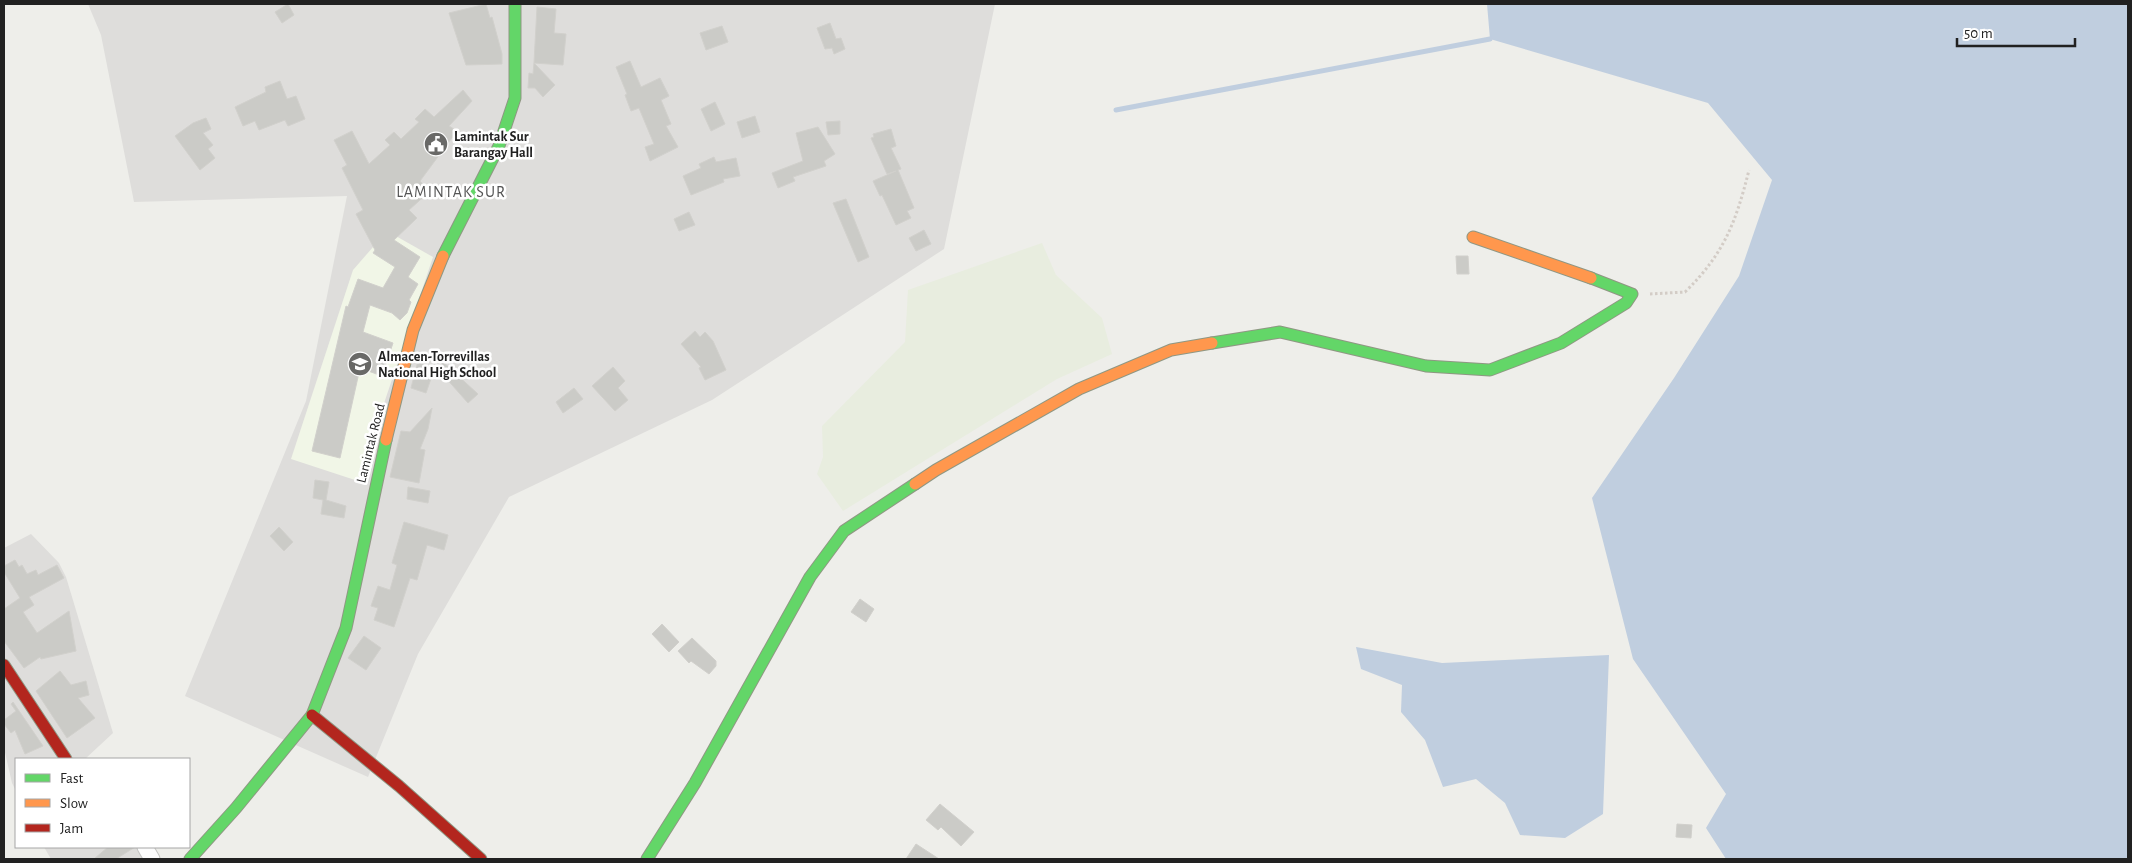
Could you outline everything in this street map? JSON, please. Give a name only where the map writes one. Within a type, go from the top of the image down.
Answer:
[{"type":"street","name":"Lamintak Road","points":[[190,859],[236,808],[312,714],[346,628],[376,480],[413,330],[443,256],[499,146],[515,98],[515,4]]},
{"type":"street","points":[[647,859],[695,783],[810,577],[821,561],[844,531],[936,470],[1079,389],[1171,350],[1280,332],[1426,366],[1490,370],[1561,343],[1626,303],[1632,294],[1592,278],[1473,237]]},
{"type":"street","points":[[4,665],[65,758]]},
{"type":"street","points":[[312,714],[399,786],[481,859]]},
{"type":"street","points":[[146,848],[152,859]]},
{"type":"path","points":[[1632,294],[1685,292],[1707,269],[1720,250],[1739,210],[1749,170]]},
{"type":"shaded area","points":[[88,4],[995,4],[944,249],[712,400],[509,497],[418,654],[368,777],[185,696],[306,401],[347,196],[134,202],[101,35]]},
{"type":"shaded area","name":"Almacen-Torrevillas National High School","points":[[387,231],[433,257],[358,481],[291,459],[353,270]]},
{"type":"shaded area","points":[[1042,243],[1056,275],[1102,318],[1112,354],[1057,379],[843,511],[817,474],[823,457],[822,426],[905,342],[908,290]]},
{"type":"shaded area","points":[[31,534],[59,563],[66,577],[113,733],[86,758],[15,758],[15,789],[4,748],[4,548]]},
{"type":"shaded area","points":[[45,848],[149,848],[158,859],[51,859]]},
{"type":"water","points":[[1487,4],[2128,4],[2128,859],[1726,859],[1706,828],[1726,794],[1633,659],[1592,498],[1674,378],[1739,276],[1772,180],[1708,103],[1490,39]]},
{"type":"water","points":[[1356,647],[1442,663],[1609,655],[1603,814],[1565,838],[1520,835],[1505,803],[1476,779],[1443,787],[1425,740],[1401,712],[1402,685],[1361,669]]},
{"type":"building","points":[[288,4],[294,15],[282,23],[275,12]]},
{"type":"building","points":[[486,4],[490,18],[492,17],[502,54],[502,64],[466,65],[449,13]]},
{"type":"building","points":[[537,7],[556,9],[554,33],[566,34],[563,65],[534,63]]},
{"type":"building","points":[[830,23],[836,39],[841,38],[845,49],[834,54],[832,48],[825,49],[817,28]]},
{"type":"building","points":[[722,26],[728,42],[706,50],[700,33]]},
{"type":"building","points":[[630,61],[641,87],[660,78],[669,96],[661,100],[671,124],[666,126],[678,147],[650,161],[645,147],[654,144],[639,108],[631,111],[625,95],[627,94],[616,67]]},
{"type":"building","points":[[534,63],[555,85],[543,97],[535,88],[528,88],[529,73],[533,74]]},
{"type":"building","points":[[280,81],[287,99],[296,96],[305,119],[288,126],[285,120],[259,130],[255,121],[243,126],[235,107],[266,92],[265,87]]},
{"type":"building","points":[[463,90],[472,101],[449,126],[457,131],[420,181],[430,191],[409,210],[417,218],[394,240],[420,257],[408,277],[418,284],[409,300],[411,302],[407,313],[400,320],[392,313],[370,305],[363,332],[393,343],[382,376],[360,368],[340,458],[312,451],[346,306],[348,307],[358,279],[383,288],[395,267],[373,253],[375,250],[356,214],[363,210],[342,168],[347,165],[334,140],[352,131],[369,164],[390,145],[385,140],[394,132],[401,139],[419,122],[415,119],[425,109],[434,117]]},
{"type":"building","points":[[715,102],[725,124],[711,131],[701,109]]},
{"type":"building","points":[[755,116],[760,132],[742,138],[737,122]]},
{"type":"building","points":[[206,118],[211,129],[203,133],[213,145],[208,149],[215,158],[200,170],[175,136],[193,123]]},
{"type":"building","points":[[840,121],[840,134],[828,135],[826,122]]},
{"type":"building","points":[[818,127],[835,154],[824,161],[826,166],[793,177],[795,181],[778,188],[772,173],[803,161],[796,133]]},
{"type":"building","points":[[891,129],[896,146],[891,148],[901,169],[898,170],[914,208],[907,211],[911,218],[896,225],[873,181],[896,171],[887,174],[871,138],[874,137],[873,134]]},
{"type":"building","points":[[714,157],[716,162],[736,158],[740,176],[723,179],[724,182],[691,195],[683,176],[701,168],[699,164]]},
{"type":"building","points":[[846,199],[869,257],[858,262],[833,203]]},
{"type":"building","points":[[689,212],[695,225],[679,231],[674,219]]},
{"type":"building","points":[[924,230],[931,244],[916,251],[909,238]]},
{"type":"building","points":[[1456,256],[1468,256],[1469,274],[1457,274]]},
{"type":"building","points":[[695,331],[700,337],[705,332],[713,341],[726,370],[705,380],[699,368],[701,367],[681,344]]},
{"type":"building","points":[[420,353],[429,356],[426,367],[434,370],[426,393],[411,388]]},
{"type":"building","points":[[443,362],[478,394],[468,403],[437,368]]},
{"type":"building","points":[[613,367],[625,381],[618,388],[628,400],[615,411],[592,386]]},
{"type":"building","points":[[574,388],[583,399],[563,413],[556,402]]},
{"type":"building","points":[[432,408],[428,429],[420,449],[425,450],[419,483],[390,477],[401,431],[410,432]]},
{"type":"building","points":[[315,480],[329,482],[326,500],[346,506],[344,518],[321,514],[323,500],[313,498]]},
{"type":"building","points":[[408,487],[430,491],[428,503],[407,499]]},
{"type":"building","points":[[404,522],[448,535],[444,550],[427,545],[417,580],[410,578],[394,627],[374,620],[378,608],[371,606],[378,586],[390,590],[397,565],[392,563]]},
{"type":"building","points":[[279,527],[293,542],[284,551],[270,536]]},
{"type":"building","points":[[15,560],[19,567],[22,565],[27,574],[36,570],[38,575],[57,565],[64,578],[29,597],[34,605],[23,612],[37,633],[69,611],[76,651],[41,659],[40,657],[24,668],[4,641],[4,609],[20,598],[4,572],[4,566]]},
{"type":"building","points":[[860,599],[874,609],[866,622],[851,612]]},
{"type":"building","points":[[662,624],[679,642],[669,652],[652,634]]},
{"type":"building","points":[[364,636],[381,648],[366,670],[348,658]]},
{"type":"building","points":[[692,638],[716,661],[716,666],[709,674],[691,661],[689,663],[678,651]]},
{"type":"building","points":[[60,671],[71,685],[86,681],[89,695],[78,698],[95,718],[67,738],[36,691]]},
{"type":"building","points":[[13,702],[43,746],[25,754],[15,730],[11,733],[4,724],[4,720],[16,711],[11,704]]},
{"type":"building","points":[[940,804],[974,832],[961,846],[941,827],[938,830],[926,820]]},
{"type":"building","points":[[1677,824],[1692,825],[1691,838],[1676,837]]},
{"type":"building","points":[[916,844],[939,859],[906,859]]},
{"type":"building","points":[[107,848],[133,848],[116,859],[94,859]]},
{"type":"waterway","points":[[1116,110],[1490,39]]},
{"type":"traffic: fast","points":[[443,256],[499,146],[515,98],[515,4]]},
{"type":"traffic: fast","points":[[1212,343],[1280,332],[1426,366],[1490,370],[1561,343],[1626,303],[1632,294],[1591,278]]},
{"type":"traffic: fast","points":[[190,859],[236,808],[312,715],[346,628],[386,440]]},
{"type":"traffic: fast","points":[[647,859],[695,783],[810,577],[844,531],[915,484]]},
{"type":"traffic: slow","points":[[1473,237],[1591,278]]},
{"type":"traffic: slow","points":[[386,440],[413,330],[443,256]]},
{"type":"traffic: slow","points":[[915,484],[936,470],[1079,389],[1171,350],[1212,343]]},
{"type":"traffic: jam","points":[[4,665],[65,758]]},
{"type":"traffic: jam","points":[[312,715],[399,786],[481,859]]},
{"type":"place","name":"Lamintak Sur Barangay Hall","points":[[436,144]]},
{"type":"place","name":"Almacen-Torrevillas National High School","points":[[360,364]]},
{"type":"district","name":"LAMINTAK SUR","points":[[451,191]]}]
